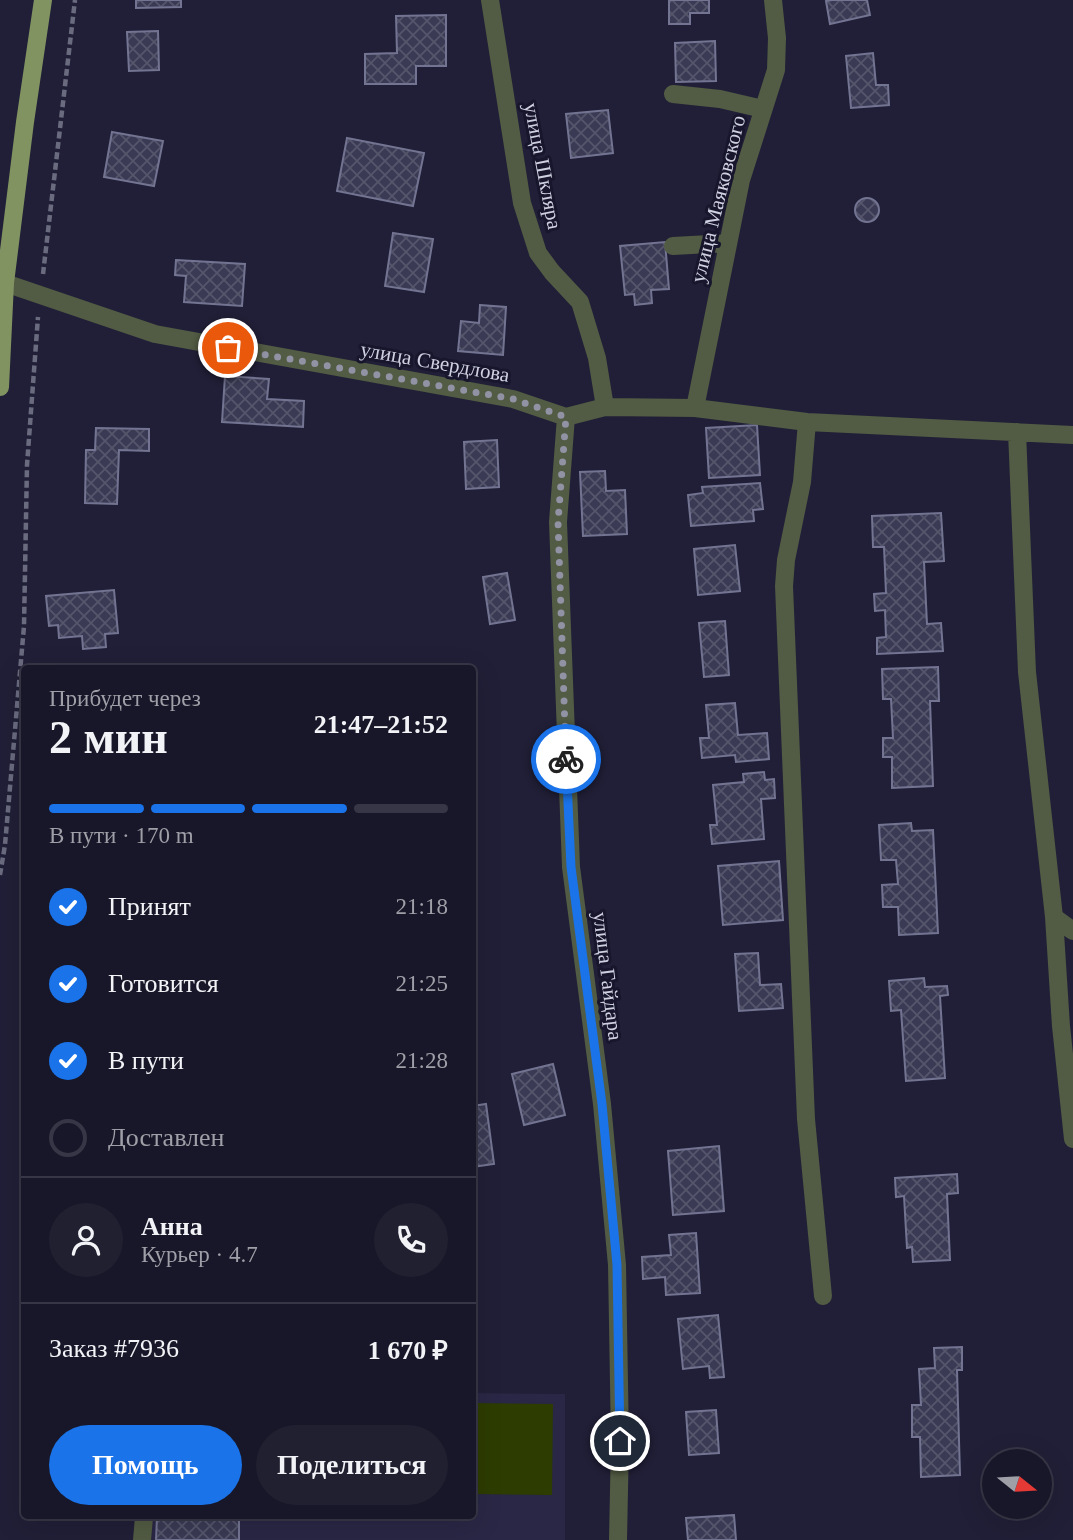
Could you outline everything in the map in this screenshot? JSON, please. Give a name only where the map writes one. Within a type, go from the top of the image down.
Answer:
[{"type":"main road","points":[[0,387],[5,283],[43,0]]},
{"type":"street","name":"улица Шкляра","points":[[490,0],[522,203],[538,253],[580,302],[597,358],[605,407]]},
{"type":"street","name":"улица Маяковского","points":[[695,408],[741,180],[776,70],[777,38],[773,0]]},
{"type":"street","points":[[673,94],[720,99],[763,109]]},
{"type":"street","points":[[673,246],[728,243]]},
{"type":"street","name":"улица Свердлова","points":[[5,283],[155,334],[513,399],[566,417]]},
{"type":"street","points":[[566,417],[605,407],[695,408],[807,422],[1073,435]]},
{"type":"street","name":"улица Гайдара","points":[[566,417],[558,522],[570,840],[602,1104],[617,1265],[620,1441],[618,1540]]},
{"type":"street","points":[[807,422],[802,482],[786,559],[784,586],[806,1119],[823,1296]]},
{"type":"street","points":[[1017,432],[1027,673],[1054,917],[1061,1026],[1073,1139]]},
{"type":"street","points":[[1054,917],[1073,931]]},
{"type":"street","points":[[142,1540],[144,1519]]},
{"type":"path","points":[[0,875],[24,626],[27,465],[40,296],[75,0]]},
{"type":"shaded area","points":[[476,1393],[565,1394],[565,1540],[134,1540],[136,1519],[476,1519]]},
{"type":"green space","points":[[476,1403],[553,1404],[552,1495],[476,1494]]},
{"type":"building","points":[[136,0],[181,0],[181,7],[136,8]]},
{"type":"building","points":[[669,0],[709,0],[709,13],[690,13],[690,24],[669,24]]},
{"type":"building","points":[[867,0],[870,15],[830,24],[826,1]]},
{"type":"building","points":[[446,15],[446,66],[416,66],[416,84],[365,84],[365,54],[397,53],[396,16]]},
{"type":"building","points":[[158,31],[159,70],[129,71],[127,32]]},
{"type":"building","points":[[715,41],[716,81],[676,82],[675,43]]},
{"type":"building","points":[[873,53],[876,85],[888,85],[889,105],[851,108],[846,56]]},
{"type":"building","points":[[608,110],[613,153],[571,158],[566,114]]},
{"type":"building","points":[[112,132],[163,141],[154,186],[104,177]]},
{"type":"building","points":[[347,138],[424,153],[413,206],[337,191]]},
{"type":"building","points":[[867,198],[875,202],[879,210],[875,218],[867,222],[859,218],[855,210],[859,202]]},
{"type":"building","points":[[393,233],[433,239],[424,292],[385,286]]},
{"type":"building","points":[[665,242],[669,289],[651,290],[652,303],[635,305],[634,294],[625,295],[620,246]]},
{"type":"building","points":[[176,260],[245,264],[242,306],[184,302],[186,276],[175,275]]},
{"type":"building","points":[[480,305],[506,307],[503,355],[458,351],[461,321],[479,323]]},
{"type":"building","points":[[225,376],[269,379],[267,399],[304,401],[303,427],[222,422]]},
{"type":"building","points":[[757,425],[760,475],[709,478],[706,428]]},
{"type":"building","points":[[96,428],[149,429],[149,451],[119,450],[117,504],[85,503],[86,450],[95,450]]},
{"type":"building","points":[[497,440],[499,487],[466,489],[464,442]]},
{"type":"building","points":[[605,471],[606,491],[625,490],[627,534],[583,536],[580,472]]},
{"type":"building","points":[[760,483],[763,509],[753,510],[754,521],[691,526],[688,495],[703,493],[702,487]]},
{"type":"building","points":[[941,513],[944,561],[924,562],[927,624],[941,623],[943,651],[877,654],[877,638],[886,637],[885,610],[875,611],[874,594],[886,593],[884,547],[873,547],[872,516]]},
{"type":"building","points":[[735,545],[740,591],[698,595],[694,549]]},
{"type":"building","points":[[507,573],[515,620],[490,624],[483,577]]},
{"type":"building","points":[[114,590],[118,633],[105,634],[106,647],[83,649],[82,636],[59,638],[58,625],[49,626],[46,596]]},
{"type":"building","points":[[725,621],[729,675],[704,677],[699,623]]},
{"type":"building","points":[[938,667],[939,701],[930,701],[933,786],[892,788],[892,757],[883,757],[883,738],[893,738],[891,699],[883,699],[882,669]]},
{"type":"building","points":[[735,703],[738,735],[767,733],[769,759],[736,762],[735,755],[702,758],[700,738],[709,738],[706,705]]},
{"type":"building","points":[[764,772],[765,780],[774,779],[775,798],[761,799],[764,839],[712,844],[710,825],[717,825],[713,785],[744,782],[743,774]]},
{"type":"building","points":[[911,823],[912,831],[933,830],[938,933],[899,935],[898,907],[883,907],[882,885],[898,884],[896,860],[881,860],[879,825]]},
{"type":"building","points":[[779,861],[783,920],[723,925],[718,866]]},
{"type":"building","points":[[758,953],[760,985],[781,984],[783,1008],[739,1011],[735,954]]},
{"type":"building","points":[[924,978],[925,987],[947,986],[948,995],[940,996],[945,1078],[906,1081],[901,1010],[891,1011],[889,981]]},
{"type":"building","points":[[553,1064],[565,1115],[524,1125],[512,1074]]},
{"type":"building","points":[[486,1104],[494,1164],[476,1166],[476,1105]]},
{"type":"building","points":[[719,1146],[724,1211],[673,1215],[668,1151]]},
{"type":"building","points":[[957,1174],[958,1193],[947,1194],[950,1260],[913,1262],[912,1247],[907,1248],[904,1196],[896,1197],[895,1178]]},
{"type":"building","points":[[696,1233],[700,1293],[666,1295],[665,1277],[643,1279],[642,1257],[671,1255],[669,1235]]},
{"type":"building","points":[[718,1315],[724,1377],[710,1378],[709,1366],[683,1369],[678,1319]]},
{"type":"building","points":[[962,1347],[962,1370],[957,1370],[960,1475],[921,1477],[920,1437],[912,1437],[912,1405],[921,1405],[919,1369],[935,1368],[934,1348]]},
{"type":"building","points":[[716,1410],[719,1453],[689,1455],[686,1412]]},
{"type":"building","points":[[734,1515],[736,1540],[688,1540],[686,1518]]},
{"type":"building","points":[[157,1519],[239,1519],[239,1540],[156,1540]]},
{"type":"way so far","points":[[228,348],[513,399],[566,417],[558,522],[566,759]]},
{"type":"route","points":[[566,759],[571,867],[602,1104],[617,1265],[620,1441]]}]
